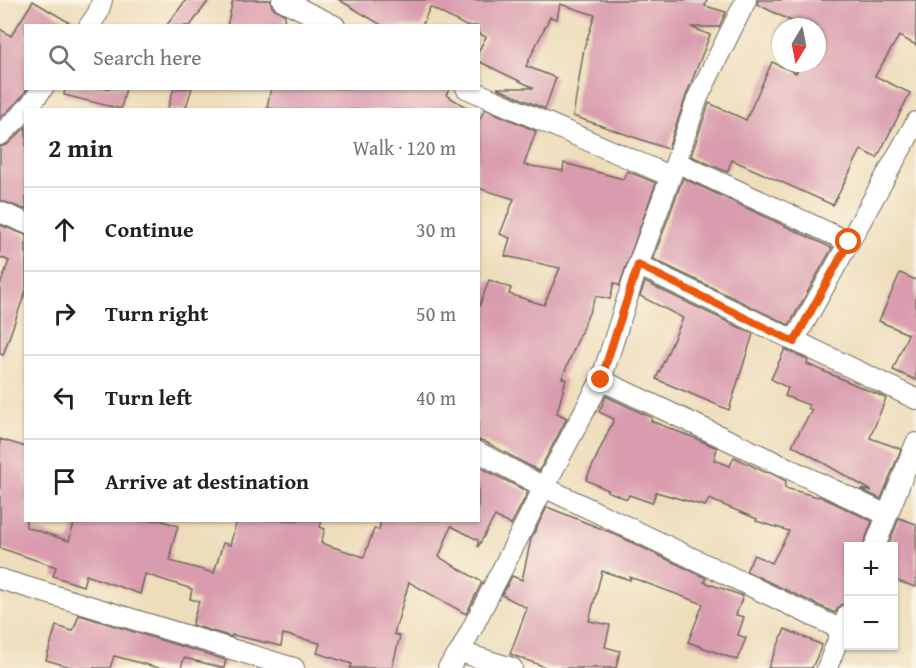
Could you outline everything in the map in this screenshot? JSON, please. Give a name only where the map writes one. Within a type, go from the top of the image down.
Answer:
[{"type":"street","points":[[90,24],[98,14],[102,0]]},
{"type":"street","points":[[282,0],[331,24]]},
{"type":"street","points":[[447,668],[459,652],[601,380],[638,265],[698,97],[746,0]]},
{"type":"street","points":[[28,108],[41,90]]},
{"type":"street","points":[[471,90],[673,169],[849,242]]},
{"type":"street","points":[[0,135],[24,112]]},
{"type":"street","points":[[794,342],[916,122]]},
{"type":"street","points":[[0,212],[24,222]]},
{"type":"street","points":[[638,265],[916,399]]},
{"type":"street","points":[[601,380],[887,515]]},
{"type":"street","points":[[877,542],[916,443]]},
{"type":"street","points":[[480,453],[544,487],[844,622]]},
{"type":"street","points":[[0,579],[294,668]]},
{"type":"street","points":[[827,668],[844,625]]},
{"type":"street","points":[[459,652],[512,668]]},
{"type":"building","points":[[186,0],[209,0],[191,24],[168,24]]},
{"type":"building","points":[[233,0],[270,0],[272,7],[285,15],[283,24],[227,24]]},
{"type":"building","points":[[339,0],[707,0],[705,6],[726,12],[719,27],[691,27],[710,35],[668,149],[573,116],[584,48],[595,15],[560,4],[557,19],[550,17],[526,66],[556,78],[545,109],[497,88],[534,88],[480,62],[480,48],[486,37],[480,34],[480,24],[462,24],[430,7],[423,24],[380,24]]},
{"type":"building","points":[[758,0],[916,0],[916,45],[899,36],[875,76],[910,93],[877,158],[861,150],[833,205],[732,160],[727,172],[691,156],[709,103],[746,120],[772,62],[772,72],[826,72],[826,18],[785,18],[757,4]]},
{"type":"building","points":[[33,1],[72,24],[24,24],[24,90],[26,91],[0,118],[0,29],[11,36]]},
{"type":"building","points":[[65,90],[126,90],[121,108],[64,95]]},
{"type":"building","points":[[173,90],[191,90],[186,108],[168,108]]},
{"type":"building","points":[[271,90],[449,90],[446,95],[468,108],[270,108],[267,107]]},
{"type":"building","points":[[485,109],[536,131],[524,165],[563,171],[564,163],[623,179],[627,171],[656,183],[619,286],[614,283],[610,299],[596,296],[562,378],[566,379],[557,413],[567,418],[539,471],[480,440],[480,305],[489,280],[511,288],[509,294],[544,305],[560,268],[505,256],[510,238],[500,234],[514,199],[480,189],[480,119]]},
{"type":"building","points":[[24,129],[24,209],[0,200],[0,147],[8,144]]},
{"type":"building","points":[[683,178],[832,248],[789,325],[653,259]]},
{"type":"building","points":[[0,225],[24,234],[24,296],[3,355],[0,354],[0,285],[9,261],[0,257]]},
{"type":"building","points":[[900,273],[916,280],[916,380],[893,370],[908,334],[879,321]]},
{"type":"building","points":[[645,282],[753,334],[729,410],[656,379],[683,318],[640,296]]},
{"type":"building","points":[[785,349],[808,360],[807,364],[886,398],[870,438],[901,449],[881,499],[860,489],[872,491],[792,445],[812,410],[808,408],[809,405],[785,396],[788,388],[771,379]]},
{"type":"building","points":[[606,396],[652,418],[651,421],[717,448],[714,460],[730,466],[734,457],[786,481],[785,488],[819,496],[872,521],[864,542],[844,542],[844,604],[840,605],[835,613],[746,571],[754,555],[772,563],[789,531],[756,521],[757,519],[709,499],[705,506],[656,492],[652,503],[629,495],[627,499],[586,480],[614,419],[599,412]]},
{"type":"building","points":[[0,439],[24,446],[24,522],[26,522],[26,527],[69,541],[74,522],[166,522],[178,526],[170,561],[214,573],[223,543],[230,545],[236,522],[321,522],[320,527],[325,529],[321,543],[364,557],[374,529],[379,530],[381,522],[480,522],[480,467],[528,492],[511,525],[495,516],[478,547],[478,540],[451,526],[439,557],[482,582],[466,614],[409,582],[394,634],[400,636],[392,668],[350,668],[352,664],[317,653],[320,643],[283,634],[281,646],[232,635],[232,637],[192,625],[199,601],[190,599],[192,589],[145,574],[140,594],[86,575],[83,586],[53,576],[56,567],[0,548]]},
{"type":"building","points":[[547,507],[612,533],[706,578],[704,582],[743,596],[736,615],[744,617],[738,635],[746,638],[737,660],[688,642],[703,604],[630,577],[630,580],[602,571],[589,621],[610,625],[605,647],[620,651],[616,668],[548,668],[510,654],[527,608],[502,595],[512,576],[522,580],[531,539]]},
{"type":"building","points":[[899,518],[916,524],[916,587],[898,581],[898,542],[890,542]]},
{"type":"building","points":[[79,615],[226,660],[224,668],[184,658],[181,668],[159,668],[114,656],[110,668],[74,668],[46,660],[56,626],[73,631]]},
{"type":"building","points":[[785,629],[822,645],[812,668],[768,668]]},
{"type":"route","points":[[601,380],[638,265],[794,342],[849,242]]}]
